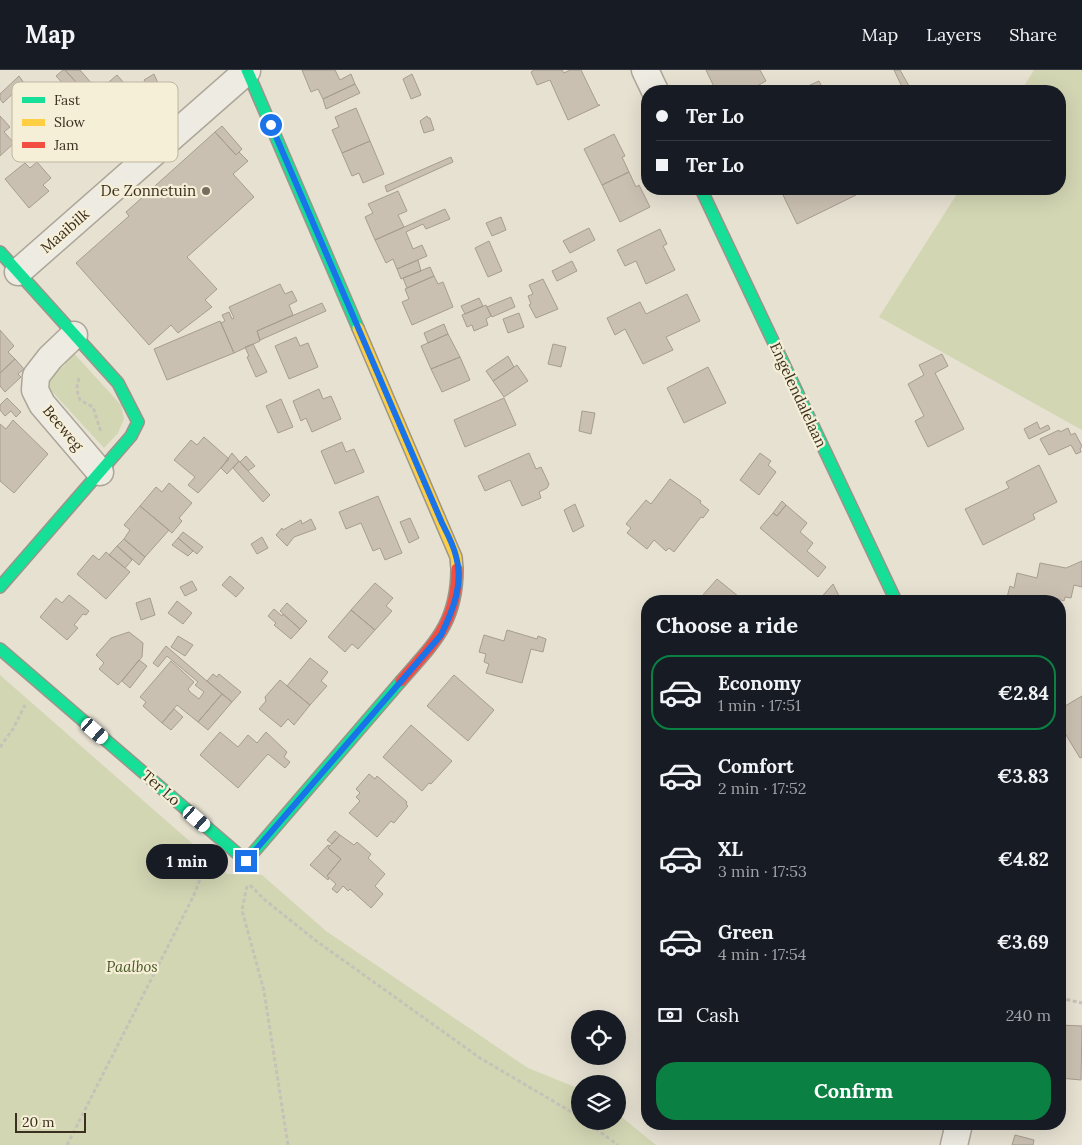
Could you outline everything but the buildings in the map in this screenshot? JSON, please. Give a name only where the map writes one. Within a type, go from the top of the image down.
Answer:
[{"type":"street","points":[[645,70],[652,85]]},
{"type":"street","name":"Maaibilk","points":[[178,132],[247,71]]},
{"type":"street","name":"Ter Lo","points":[[0,649],[246,861],[441,635],[454,608],[458,582],[456,556],[247,71]]},
{"type":"street","name":"Maaibilk","points":[[18,272],[143,162]]},
{"type":"street","name":"Engelendalelaan","points":[[704,195],[893,595]]},
{"type":"street","points":[[0,252],[118,383],[138,422],[131,436],[0,587]]},
{"type":"street","name":"Beeweg","points":[[74,335],[50,358],[36,376],[35,390],[42,404],[100,472]]},
{"type":"street","points":[[954,1145],[958,1130]]},
{"type":"path","points":[[82,375],[78,379],[78,395],[80,400],[93,407],[100,423],[103,440]]},
{"type":"path","points":[[0,747],[13,729],[37,681]]},
{"type":"path","points":[[67,1145],[194,894],[211,850],[211,831]]},
{"type":"path","points":[[288,1145],[264,991],[242,910],[248,882],[265,900],[315,940],[480,1058],[571,1112]]},
{"type":"path","points":[[1066,999],[1082,1003]]},
{"type":"path","points":[[598,1130],[618,1145]]},
{"type":"green space","points":[[1034,70],[1082,70],[1082,430],[879,317],[956,195],[1066,195],[1066,85],[1025,85]]},
{"type":"green space","points":[[70,349],[121,405],[124,419],[118,433],[104,448],[46,385],[51,375],[65,365],[66,351]]},
{"type":"green space","name":"Paalbos","points":[[0,675],[227,874],[262,875],[326,931],[528,1068],[571,1085],[571,1130],[626,1130],[626,1121],[656,1145],[0,1145]]},
{"type":"traffic: fast","points":[[247,70],[358,328]]},
{"type":"traffic: fast","points":[[704,195],[893,595]]},
{"type":"traffic: fast","points":[[0,252],[118,383],[138,422],[131,436],[0,587]]},
{"type":"traffic: fast","points":[[0,649],[246,861],[401,681]]},
{"type":"traffic: slow","points":[[358,328],[456,557],[457,569]]},
{"type":"traffic: jam","points":[[401,681],[433,643],[448,618],[456,588],[457,569]]},
{"type":"place","name":"De Zonnetuin","points":[[206,191]]},
{"type":"route","points":[[246,861],[441,635],[454,608],[458,582],[456,556],[271,125]]}]
